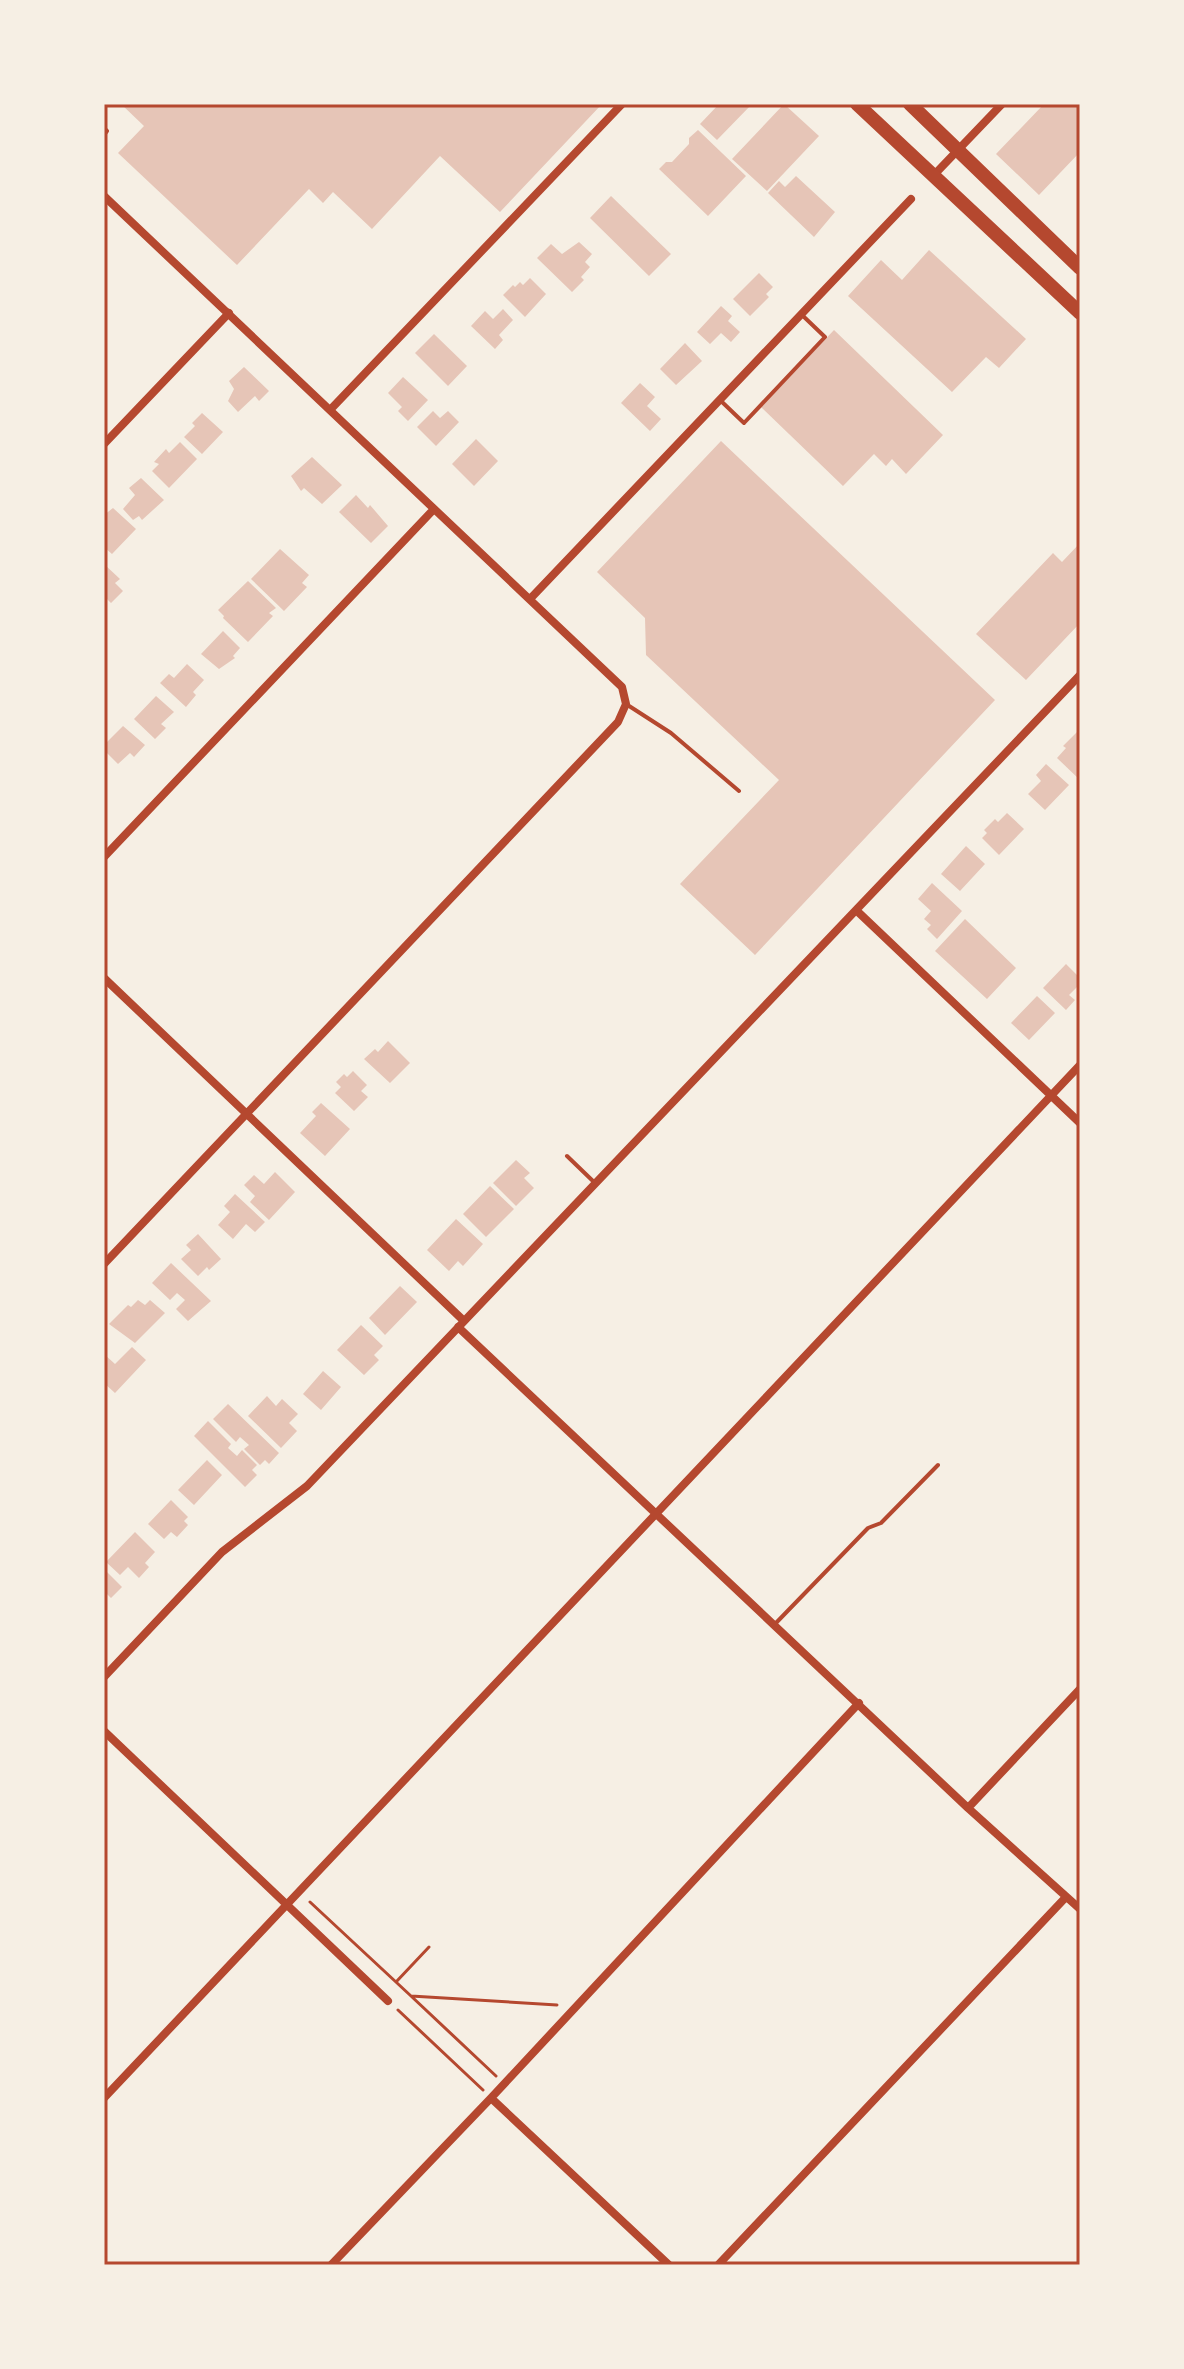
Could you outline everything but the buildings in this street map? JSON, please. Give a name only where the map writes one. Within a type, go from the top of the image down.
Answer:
[{"type":"highway","points":[[857,104],[1080,313]]},
{"type":"highway","points":[[910,104],[1080,268]]},
{"type":"street","points":[[330,410],[622,104]]},
{"type":"street","points":[[933,176],[1002,104]]},
{"type":"street","points":[[104,196],[622,687],[626,704],[618,722],[104,1264]]},
{"type":"street","points":[[530,599],[911,199]]},
{"type":"street","points":[[104,444],[229,313]]},
{"type":"street","points":[[104,857],[434,509]]},
{"type":"street","points":[[104,1677],[222,1552],[307,1486],[1080,675]]},
{"type":"street","points":[[856,910],[1080,1123]]},
{"type":"street","points":[[104,978],[655,1514],[1080,1909]]},
{"type":"street","points":[[104,2098],[1080,1065]]},
{"type":"street","points":[[968,1808],[1080,1689]]},
{"type":"street","points":[[331,2265],[505,2084],[859,1703]]},
{"type":"street","points":[[104,1731],[388,2001]]},
{"type":"street","points":[[718,2265],[1066,1897]]},
{"type":"street","points":[[491,2098],[669,2265]]},
{"type":"lane","points":[[104,128],[107,131],[104,135]]},
{"type":"lane","points":[[720,400],[744,423],[825,337],[802,315]]},
{"type":"lane","points":[[626,704],[671,733],[739,791]]},
{"type":"lane","points":[[567,1156],[595,1183]]},
{"type":"lane","points":[[774,1625],[868,1528],[881,1523],[938,1465]]},
{"type":"path","points":[[299,1892],[505,2084]]},
{"type":"path","points":[[396,1982],[429,1947]]},
{"type":"path","points":[[411,1996],[577,2006]]},
{"type":"path","points":[[388,2001],[491,2098]]}]
